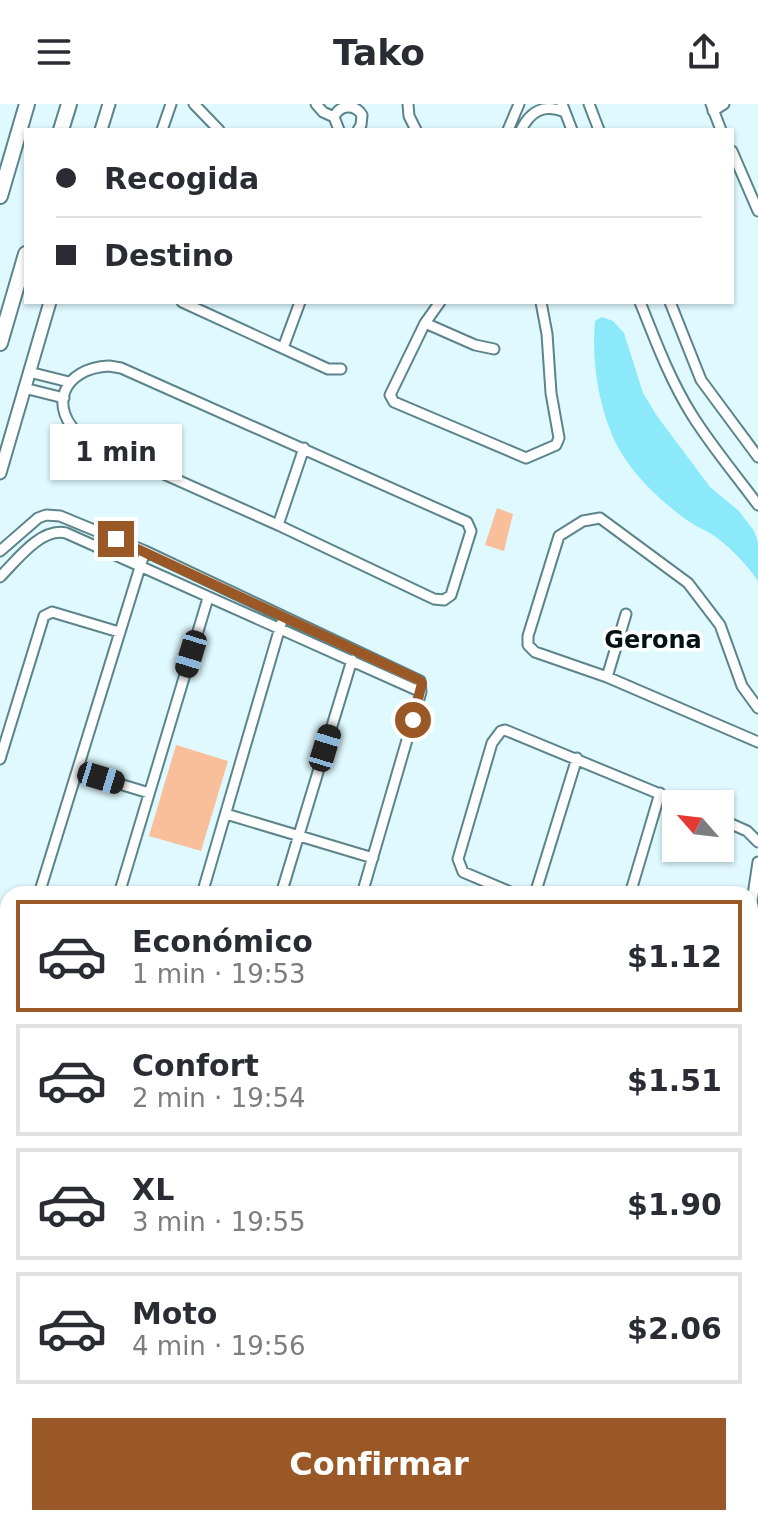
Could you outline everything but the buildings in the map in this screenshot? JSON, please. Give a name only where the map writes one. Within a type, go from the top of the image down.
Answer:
[{"type":"highway","points":[[0,196],[27,104]]},
{"type":"highway","points":[[62,128],[69,104]]},
{"type":"highway","points":[[0,343],[24,261]]},
{"type":"street","points":[[102,128],[109,104]]},
{"type":"street","points":[[163,128],[171,104]]},
{"type":"street","points":[[194,104],[217,128]]},
{"type":"street","points":[[316,104],[334,117],[338,128]]},
{"type":"street","points":[[408,104],[415,128]]},
{"type":"street","points":[[509,128],[519,104]]},
{"type":"street","points":[[589,104],[598,128]]},
{"type":"street","points":[[720,128],[712,107],[724,104]]},
{"type":"street","points":[[334,117],[343,106],[352,105],[362,115],[359,128]]},
{"type":"street","points":[[522,128],[526,120],[541,108],[553,107],[564,108],[571,128]]},
{"type":"street","points":[[734,156],[758,211]]},
{"type":"street","points":[[0,473],[49,304]]},
{"type":"street","points":[[283,348],[299,304]]},
{"type":"street","points":[[434,304],[390,395],[394,402],[526,458],[556,445],[559,438],[541,304]]},
{"type":"street","points":[[641,304],[661,356],[690,412],[725,464],[758,504]]},
{"type":"street","points":[[671,304],[701,380],[758,457]]},
{"type":"street","points":[[203,306],[328,369],[341,369]]},
{"type":"street","points":[[425,323],[475,345],[494,349]]},
{"type":"street","points":[[109,366],[121,368],[469,524],[471,531],[451,595],[444,600],[434,599],[83,438],[70,428],[63,415],[69,382],[85,370],[109,366]]},
{"type":"street","points":[[29,372],[69,382]]},
{"type":"street","points":[[24,388],[64,398]]},
{"type":"street","points":[[278,525],[304,448]]},
{"type":"street","points":[[0,551],[32,523],[52,514],[145,551],[419,680],[422,683],[421,692],[364,886]]},
{"type":"street","points":[[758,708],[742,686],[720,625],[688,583],[597,517],[559,536],[528,636],[528,645],[535,652],[607,677],[758,742]]},
{"type":"street","points":[[0,577],[32,546],[55,531],[66,533],[421,692]]},
{"type":"street","points":[[41,886],[145,551]]},
{"type":"street","points":[[121,886],[208,598]]},
{"type":"street","points":[[0,759],[46,613],[52,612],[119,632]]},
{"type":"street","points":[[607,677],[626,614]]},
{"type":"street","points":[[204,886],[284,616]]},
{"type":"street","points":[[283,886],[352,660]]},
{"type":"street","points":[[496,886],[463,872],[458,859],[492,743],[497,734],[505,730],[660,793],[632,886]]},
{"type":"street","points":[[537,886],[577,758]]},
{"type":"street","points":[[77,771],[149,793]]},
{"type":"street","points":[[226,814],[373,858]]},
{"type":"street","points":[[734,825],[751,833],[758,842]]},
{"type":"street","points":[[754,886],[758,862]]},
{"type":"shaded area","points":[[497,508],[513,514],[504,551],[485,545]]},
{"type":"shaded area","points":[[176,745],[228,761],[201,851],[149,836]]},
{"type":"water","points":[[602,317],[613,321],[624,333],[643,393],[657,416],[710,487],[739,511],[754,531],[758,541],[758,581],[722,542],[659,498],[624,457],[603,409],[596,373],[595,321]]},
{"type":"district","name":"Gerona","points":[[653,640]]},
{"type":"route","points":[[116,539],[419,680],[422,683],[421,692],[413,720]]}]
